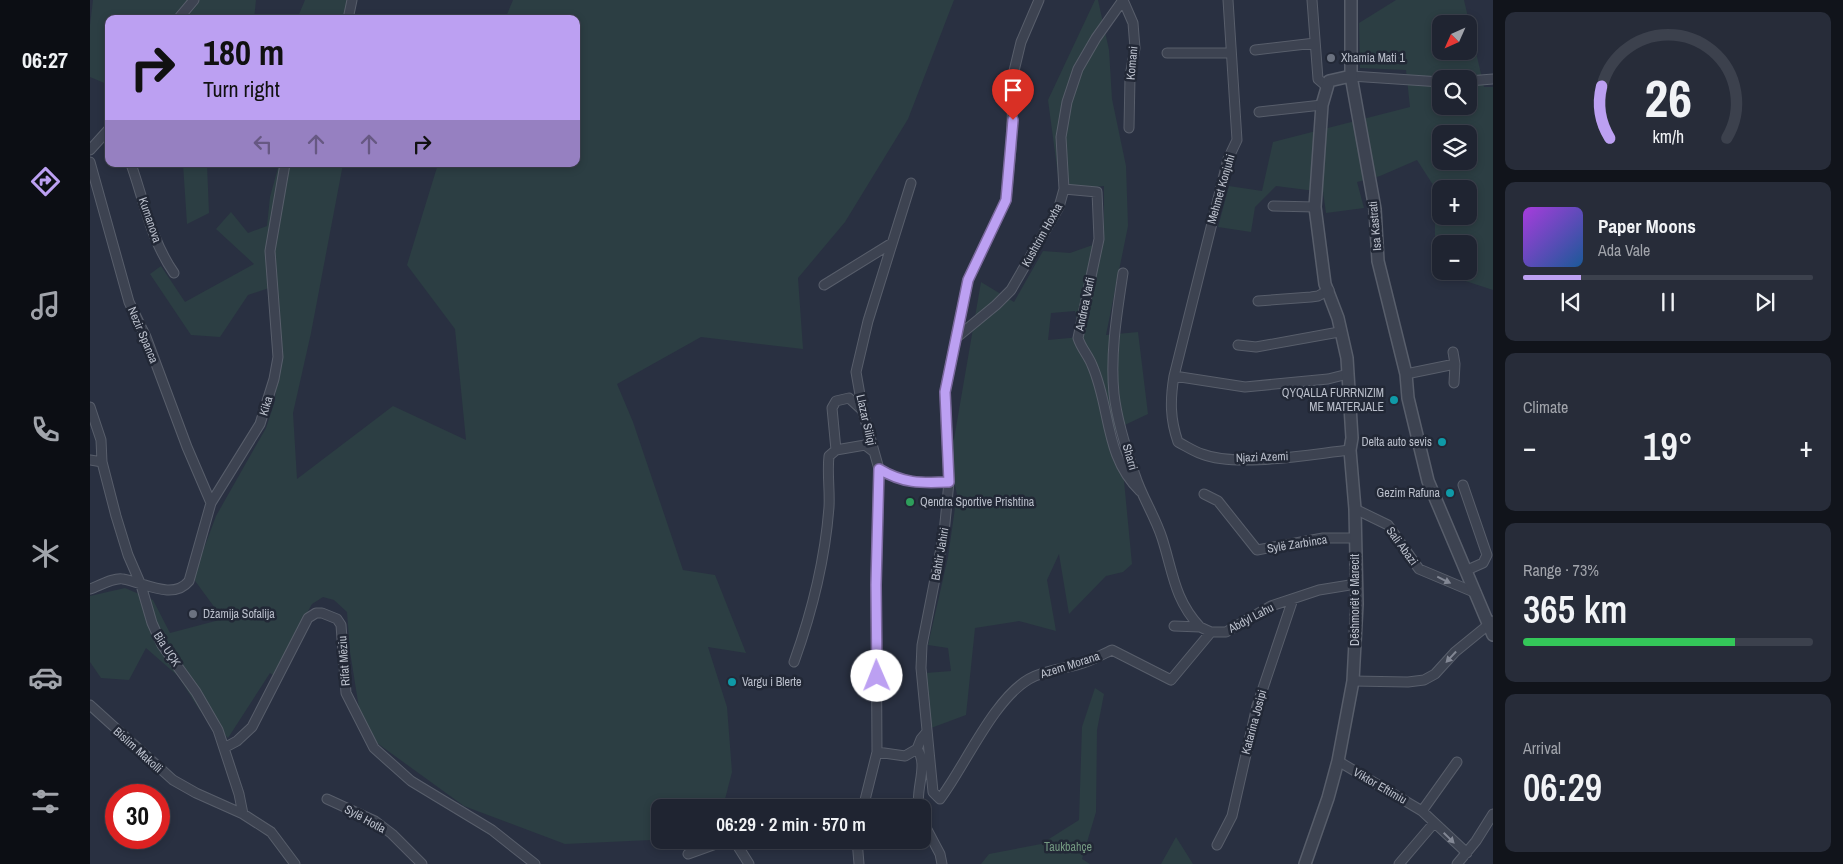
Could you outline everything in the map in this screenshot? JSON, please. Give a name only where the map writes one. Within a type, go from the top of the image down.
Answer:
[{"type":"street","points":[[181,15],[194,0]]},
{"type":"street","points":[[349,15],[352,0]]},
{"type":"street","name":"Bahtir Jahiri","points":[[926,733],[921,668],[922,645],[944,534],[949,482],[945,392],[968,280],[1006,200],[1011,148],[1014,71],[1021,42],[1039,0]]},
{"type":"street","name":"Kushtrim Hoxha","points":[[956,338],[1011,290],[1059,207],[1064,189],[1061,137],[1068,102],[1078,69],[1096,38],[1123,0]]},
{"type":"street","name":"Komani","points":[[1123,0],[1133,23],[1135,48],[1130,78],[1129,128]]},
{"type":"street","name":"Mehmet Konjuhi","points":[[1178,442],[1171,422],[1170,398],[1174,376],[1228,159],[1237,140],[1228,0]]},
{"type":"street","points":[[1312,0],[1318,79],[1323,84],[1351,76],[1432,81]]},
{"type":"street","name":"Isa Kastrati","points":[[1351,0],[1351,76],[1375,209],[1378,261],[1406,374],[1408,398],[1428,481],[1465,571],[1491,627]]},
{"type":"street","points":[[1255,50],[1315,43]]},
{"type":"street","points":[[1167,54],[1231,53]]},
{"type":"street","points":[[1477,80],[1493,79]]},
{"type":"street","name":"Dëshmorët e Marecit","points":[[1305,864],[1328,798],[1338,761],[1353,681],[1356,584],[1355,509],[1350,450],[1352,438],[1345,344],[1339,332],[1338,318],[1329,290],[1325,284],[1315,207],[1322,105],[1329,81]]},
{"type":"street","points":[[1259,112],[1322,105]]},
{"type":"street","points":[[90,150],[105,133]]},
{"type":"street","name":"Nezir Spanca","points":[[90,162],[130,302],[146,338],[203,488],[211,503]]},
{"type":"street","name":"Kumanova","points":[[132,167],[150,224],[163,257],[174,273]]},
{"type":"street","name":"Kika","points":[[141,585],[167,590],[179,589],[186,585],[196,561],[211,503],[260,424],[274,379],[278,357],[270,251],[284,167]]},
{"type":"street","name":"Llazar Siliqi","points":[[864,799],[877,752],[876,585],[879,469],[863,412],[856,372],[868,322],[910,183]]},
{"type":"street","name":"Andrea Varfi","points":[[1064,189],[1097,192],[1099,239],[1078,338],[1092,364],[1105,405],[1113,448],[1128,479],[1142,493]]},
{"type":"street","points":[[1273,206],[1315,207]]},
{"type":"street","points":[[824,285],[892,243]]},
{"type":"street","name":"Sharri","points":[[1123,273],[1114,335],[1114,393],[1127,450],[1142,493],[1162,538],[1179,598],[1188,614],[1200,627]]},
{"type":"street","points":[[1258,301],[1318,296],[1329,290]]},
{"type":"street","points":[[1238,345],[1256,346],[1339,332]]},
{"type":"street","points":[[1453,352],[1455,364],[1454,383]]},
{"type":"street","points":[[1406,374],[1455,364]]},
{"type":"street","points":[[1174,376],[1246,387],[1328,379],[1348,374]]},
{"type":"street","points":[[836,450],[832,408],[836,401],[841,398],[849,398],[858,404],[863,412]]},
{"type":"street","name":"Bia UÇK","points":[[90,407],[101,440],[102,462],[128,555],[141,585],[157,635],[213,720],[224,748],[244,814]]},
{"type":"street","name":"Njazi Azemi","points":[[1178,442],[1203,454],[1226,458],[1276,458],[1350,450]]},
{"type":"street","points":[[794,662],[808,623],[818,584],[829,506],[829,456],[836,450],[866,445],[874,452]]},
{"type":"street","points":[[90,460],[102,462]]},
{"type":"street","points":[[879,469],[895,479],[913,482],[949,482]]},
{"type":"street","points":[[1463,486],[1487,549],[1486,560],[1465,571]]},
{"type":"street","name":"Sylë Zarbinca","points":[[1204,494],[1218,501],[1257,550],[1323,538],[1356,538]]},
{"type":"street","name":"Sali Abazi","points":[[1355,509],[1388,525],[1419,569],[1476,593]]},
{"type":"street","points":[[90,589],[122,578],[141,585]]},
{"type":"street","name":"Abdyl Lahu","points":[[1174,626],[1200,627],[1210,632],[1226,632],[1234,629],[1251,616],[1293,599],[1319,590],[1356,584]]},
{"type":"street","name":"Katarina Josipi","points":[[1217,845],[1232,816],[1256,706],[1293,599]]},
{"type":"street","name":"Rifat Mëziu","points":[[224,748],[237,741],[252,727],[308,618],[316,613],[331,616],[341,625],[346,692],[374,748],[411,781],[492,830],[536,864]]},
{"type":"street","points":[[1353,681],[1408,682],[1424,680],[1436,674],[1455,652],[1491,627]]},
{"type":"street","name":"Azem Morana","points":[[926,733],[933,792],[940,799],[963,761],[1012,692],[1029,679],[1051,670],[1082,664],[1112,650],[1171,680],[1210,632]]},
{"type":"street","name":"Bislim Makolli","points":[[90,705],[172,780],[196,794],[244,814]]},
{"type":"street","points":[[877,752],[905,756],[917,749],[926,733]]},
{"type":"street","points":[[917,749],[922,755],[920,799]]},
{"type":"street","name":"Viktor Eftimiu","points":[[1338,761],[1422,811],[1467,854]]},
{"type":"street","points":[[1422,811],[1457,762]]},
{"type":"street","name":"Sylë Hotla","points":[[327,799],[375,821],[392,834],[422,864]]},
{"type":"street","points":[[244,814],[272,832],[296,864]]},
{"type":"street","points":[[1457,864],[1467,854],[1493,814]]},
{"type":"street","points":[[1399,864],[1434,823]]},
{"type":"street","points":[[931,837],[940,854],[942,864]]},
{"type":"street","points":[[688,854],[702,849]]},
{"type":"street","points":[[740,849],[749,864]]},
{"type":"street","points":[[858,849],[859,864]]},
{"type":"green space","points":[[93,0],[256,0],[254,15],[105,15],[105,83],[90,77],[90,25]]},
{"type":"green space","points":[[305,0],[355,0],[353,15],[299,15]]},
{"type":"green space","points":[[513,0],[954,0],[908,119],[845,222],[798,278],[803,349],[701,337],[617,384],[633,422],[683,570],[715,575],[746,653],[708,647],[727,707],[732,772],[725,799],[651,799],[651,840],[565,844],[464,806],[377,743],[359,708],[350,652],[347,612],[334,600],[323,597],[312,604],[273,675],[270,673],[228,738],[199,709],[178,676],[146,648],[129,680],[101,678],[90,662],[90,596],[125,588],[153,600],[170,633],[223,619],[193,578],[216,516],[266,428],[275,401],[278,357],[283,352],[275,286],[248,295],[220,337],[191,335],[150,274],[161,266],[185,302],[254,264],[216,229],[231,212],[248,233],[267,226],[270,197],[278,167],[342,167],[311,333],[293,413],[297,479],[393,406],[466,440],[455,329],[407,265],[437,167],[580,167],[580,15],[507,15]]},
{"type":"green space","points":[[1095,0],[1098,0],[1109,50],[1112,99],[1126,166],[1128,226],[1106,335],[1138,332],[1148,414],[1112,431],[1122,460],[1132,564],[1123,572],[1106,576],[1069,614],[1059,554],[1047,580],[1056,631],[1019,621],[975,628],[966,715],[931,728],[926,673],[951,671],[948,648],[928,645],[948,557],[957,494],[946,449],[954,439],[981,282],[1014,302],[1043,251],[1070,253],[1104,241],[1104,186],[1060,190],[1048,100]],"holes":[[[1075,311],[1080,337],[1048,340],[1051,313]]]},
{"type":"green space","points":[[1396,0],[1464,0],[1467,15],[1432,15],[1432,60],[1478,60],[1484,87],[1493,87],[1493,290],[1462,280],[1477,280],[1477,235],[1435,235],[1435,225],[1477,225],[1477,180],[1432,180],[1432,183],[1417,160],[1380,176],[1357,182],[1364,208],[1326,213],[1323,192],[1276,186],[1255,207],[1251,232],[1218,227],[1229,186],[1262,191],[1273,142],[1410,107],[1406,70],[1360,68],[1359,23]]},
{"type":"green space","points":[[183,167],[207,167],[209,213],[187,224]]},
{"type":"green space","name":"Taukbahçe","points":[[1095,688],[1104,694],[1097,730],[1096,812],[1082,859],[1090,864],[981,864],[989,854],[1041,844],[1079,820],[1082,727]]},
{"type":"green space","points":[[1176,837],[1193,864],[1161,864]]},
{"type":"place","name":"Xhamia Mati 1","points":[[1331,58]]},
{"type":"place","name":"QYQALLA FURRNIZIM ME MATERJALE","points":[[1394,400]]},
{"type":"place","name":"Delta auto sevis","points":[[1442,442]]},
{"type":"place","name":"Gezim Rafuna","points":[[1450,493]]},
{"type":"place","name":"Qendra Sportive Prishtina","points":[[910,502]]},
{"type":"place","name":"Džamija Sofalija","points":[[193,614]]},
{"type":"place","name":"Vargu i Blerte","points":[[732,682]]},
{"type":"route","points":[[877,676],[876,585],[879,469],[895,479],[927,483],[949,482],[945,392],[968,280],[991,227],[1006,200],[1013,120]]}]
